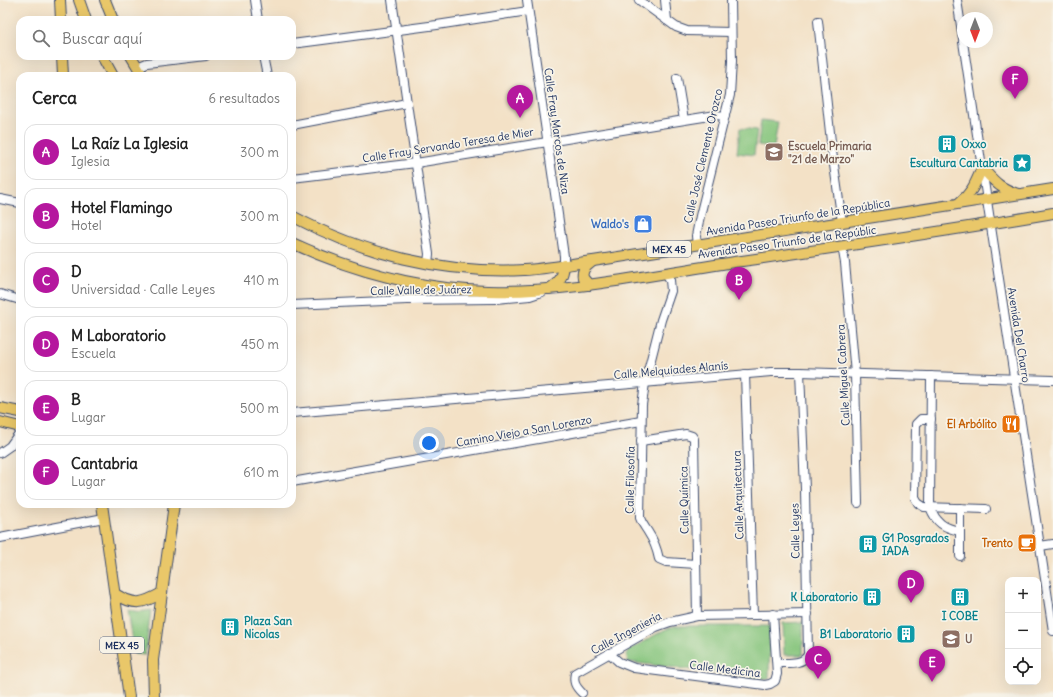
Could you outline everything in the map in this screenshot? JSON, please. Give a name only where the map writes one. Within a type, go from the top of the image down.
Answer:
[{"type":"main road","points":[[60,0],[61,16]]},
{"type":"main road","points":[[79,0],[85,16]]},
{"type":"main road","points":[[105,0],[111,16]]},
{"type":"main road","points":[[62,60],[63,72]]},
{"type":"main road","points":[[104,60],[110,72]]},
{"type":"main road","points":[[133,60],[140,72]]},
{"type":"main road","points":[[957,204],[967,197],[973,190],[982,168],[998,185],[1006,190],[1020,194]]},
{"type":"main road","name":"Avenida Paseo Triunfo de la República","points":[[296,218],[312,227],[346,241],[378,252],[428,264],[474,270],[525,270],[593,261],[1053,189]]},
{"type":"main road","name":"Avenida Paseo Triunfo de la Repúblic","points":[[296,245],[318,255],[356,269],[432,286],[486,291],[549,289],[589,285],[991,224],[1053,213]]},
{"type":"main road","points":[[589,285],[583,278],[582,271],[593,261]]},
{"type":"main road","points":[[549,289],[563,275],[564,265]]},
{"type":"main road","points":[[0,408],[16,411]]},
{"type":"main road","points":[[0,422],[16,426]]},
{"type":"main road","name":"MEX 45","points":[[103,508],[129,697]]},
{"type":"main road","name":"MEX 45","points":[[154,697],[153,660],[173,508]]},
{"type":"main road","points":[[115,594],[135,603],[150,600],[162,593]]},
{"type":"street","points":[[255,0],[257,16]]},
{"type":"street","points":[[392,0],[429,254],[428,264]]},
{"type":"street","name":"Calle Fray Marcos de Niza","points":[[527,0],[548,141],[564,265]]},
{"type":"street","points":[[639,0],[676,27],[687,31],[731,32]]},
{"type":"street","points":[[665,0],[666,20]]},
{"type":"street","name":"Calle José Clemente Orozco","points":[[697,245],[696,236],[700,216],[730,95],[732,81],[731,0]]},
{"type":"street","name":"Avenida Del Charro","points":[[957,0],[959,12]]},
{"type":"street","points":[[296,43],[528,11]]},
{"type":"street","points":[[818,21],[832,151],[842,222]]},
{"type":"street","name":"Avenida Del Charro","points":[[964,48],[1040,546],[1052,614],[1053,631]]},
{"type":"street","points":[[137,67],[147,63],[172,60]]},
{"type":"street","points":[[264,60],[266,72]]},
{"type":"street","points":[[677,78],[684,120]]},
{"type":"street","points":[[296,124],[407,103]]},
{"type":"street","name":"Calle Fray Servando Teresa de Mier","points":[[296,178],[416,163],[716,115],[725,116]]},
{"type":"street","points":[[0,199],[16,202]]},
{"type":"street","name":"Calle Miguel Cabrera","points":[[842,246],[856,374],[858,503]]},
{"type":"street","points":[[645,383],[661,320],[671,291],[670,280],[666,273]]},
{"type":"street","name":"Calle Valle de Juárez","points":[[296,305],[407,300],[496,299],[530,296],[549,289]]},
{"type":"street","points":[[0,294],[16,299]]},
{"type":"street","name":"Calle Melquíades Alanís","points":[[296,413],[771,372],[1053,380]]},
{"type":"street","name":"Calle Leyes","points":[[777,663],[800,662],[806,658],[808,654],[805,489],[800,372]]},
{"type":"street","name":"Calle Arquitectura","points":[[745,374],[753,615]]},
{"type":"street","points":[[931,376],[930,507],[935,518],[942,526],[960,531]]},
{"type":"street","name":"Calle Filosofía","points":[[645,383],[641,421],[640,518],[642,524],[652,539],[659,559],[666,562],[696,564]]},
{"type":"street","points":[[931,419],[919,420],[916,424],[915,498],[920,505],[930,507],[986,510]]},
{"type":"street","name":"Camino Viejo a San Lorenzo","points":[[296,481],[641,421]]},
{"type":"street","name":"Calle Química","points":[[641,441],[686,434],[692,436],[694,439],[696,616]]},
{"type":"street","points":[[0,453],[10,446],[16,438]]},
{"type":"street","points":[[960,508],[960,556]]},
{"type":"street","points":[[0,538],[104,518]]},
{"type":"street","points":[[1040,546],[1053,544]]},
{"type":"street","name":"Calle Medicina","points":[[609,653],[619,662],[634,668],[765,685],[773,683],[777,674],[774,614]]},
{"type":"street","name":"Calle Ingeniería","points":[[582,693],[575,686],[575,673],[663,624],[696,616],[808,614]]},
{"type":"green space","points":[[761,120],[778,122],[774,147],[758,145]]},
{"type":"green space","points":[[740,128],[757,130],[754,155],[737,153]]},
{"type":"green space","points":[[127,609],[133,611],[151,610],[145,655],[134,654]]},
{"type":"green space","points":[[803,622],[803,655],[784,655],[783,623]]},
{"type":"green space","points":[[675,626],[770,626],[769,679],[628,662],[626,654],[629,650],[664,630]]},
{"type":"place","name":"Cantabria","points":[[1015,99]]},
{"type":"place","name":"La Raíz La Iglesia","points":[[520,118]]},
{"type":"place","name":"Oxxo","points":[[947,144]]},
{"type":"place","name":"Escuela Primaria \"21 de Marzo\"","points":[[774,152]]},
{"type":"place","name":"Escultura Cantabria","points":[[1022,163]]},
{"type":"place","name":"Waldo's","points":[[643,224]]},
{"type":"place","name":"Hotel Flamingo","points":[[739,300]]},
{"type":"place","name":"El Arbólito","points":[[1011,424]]},
{"type":"place","name":"Trento","points":[[1027,543]]},
{"type":"place","name":"G1 Posgrados IADA","points":[[868,544]]},
{"type":"place","name":"K Laboratorio","points":[[872,597]]},
{"type":"place","name":"I COBE","points":[[960,597]]},
{"type":"place","name":"M Laboratorio","points":[[911,603]]},
{"type":"place","name":"Plaza San Nicolas","points":[[230,627]]},
{"type":"place","name":"B1 Laboratorio","points":[[906,634]]},
{"type":"place","name":"U","points":[[951,639]]},
{"type":"place","name":"D","points":[[818,679]]},
{"type":"place","name":"B","points":[[932,682]]}]
